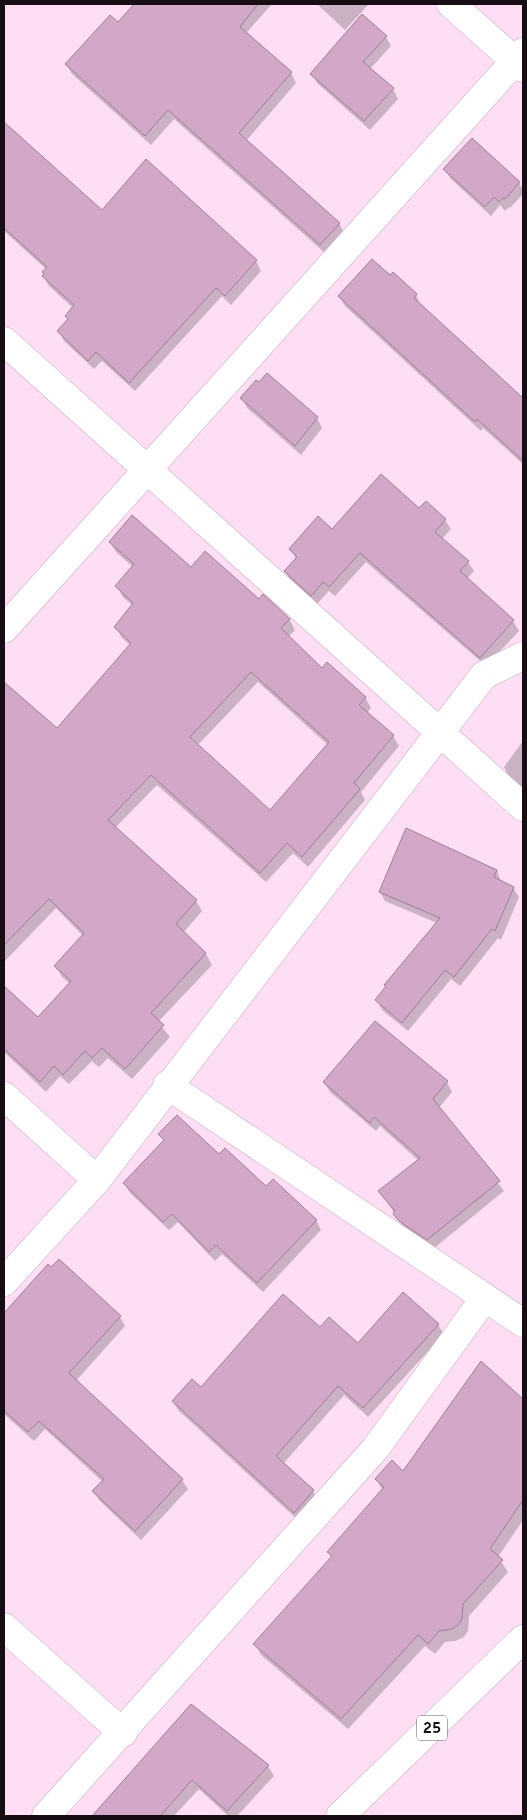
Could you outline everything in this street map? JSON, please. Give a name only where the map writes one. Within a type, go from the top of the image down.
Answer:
[{"type":"street","points":[[4,629],[521,61],[452,4]]},
{"type":"street","points":[[4,341],[523,808]]},
{"type":"street","points":[[4,1282],[97,1180],[167,1086],[484,675],[523,656]]},
{"type":"street","points":[[167,1086],[484,1299],[523,1323]]},
{"type":"street","points":[[4,1096],[97,1180]]},
{"type":"street","points":[[46,1816],[123,1733],[174,1672],[375,1448],[484,1299]]},
{"type":"street","points":[[4,1627],[123,1733]]},
{"type":"street","name":"25","points":[[340,1816],[523,1639]]},
{"type":"building","points":[[134,4],[258,4],[240,27],[292,72],[239,133],[340,223],[320,245],[168,110],[145,136],[65,64],[110,15],[118,22]]},
{"type":"building","points":[[362,14],[387,36],[363,62],[394,88],[364,121],[310,74]]},
{"type":"building","points":[[4,122],[102,210],[146,159],[257,260],[225,296],[216,288],[129,383],[96,352],[88,361],[57,331],[68,319],[65,316],[74,305],[42,276],[44,274],[42,272],[47,267],[4,228]]},
{"type":"building","points":[[472,138],[520,182],[505,199],[503,198],[499,202],[494,197],[485,207],[443,169]]},
{"type":"building","points":[[372,259],[390,275],[393,272],[417,294],[414,298],[523,398],[523,461],[477,419],[475,422],[338,296]]},
{"type":"building","points":[[267,373],[318,417],[295,446],[240,398],[256,380],[259,382]]},
{"type":"building","points":[[381,474],[419,508],[426,501],[446,519],[435,532],[469,561],[460,571],[514,620],[480,658],[360,553],[329,587],[323,582],[311,596],[284,571],[297,557],[289,549],[318,516],[332,529]]},
{"type":"building","points":[[132,515],[191,567],[205,551],[259,599],[263,594],[290,619],[281,628],[322,668],[327,662],[366,697],[359,705],[394,735],[354,783],[360,789],[302,857],[287,843],[260,873],[151,775],[108,820],[197,900],[176,924],[206,953],[151,1013],[164,1025],[125,1069],[102,1048],[92,1058],[85,1051],[63,1075],[54,1066],[40,1082],[4,1049],[4,986],[38,1017],[71,981],[54,966],[84,933],[49,899],[4,945],[4,682],[57,728],[131,643],[114,627],[133,603],[115,586],[134,564],[109,542]],"holes":[[[251,672],[329,742],[270,810],[190,737]]]},
{"type":"building","points":[[406,828],[497,870],[494,877],[514,887],[495,931],[492,929],[454,977],[445,970],[402,1023],[375,1000],[386,986],[384,985],[440,918],[379,892]]},
{"type":"building","points":[[375,1021],[448,1081],[433,1099],[500,1181],[427,1240],[399,1221],[393,1214],[395,1211],[378,1191],[420,1158],[374,1117],[370,1123],[323,1082]]},
{"type":"building","points":[[177,1115],[219,1154],[225,1148],[266,1186],[273,1179],[317,1220],[257,1283],[216,1245],[209,1252],[172,1214],[163,1222],[123,1183],[164,1140],[158,1134]]},
{"type":"building","points":[[59,1259],[121,1316],[69,1373],[183,1479],[135,1531],[92,1491],[104,1479],[39,1421],[28,1432],[4,1411],[4,1313],[48,1264],[51,1267]]},
{"type":"building","points":[[403,1292],[439,1324],[363,1408],[338,1386],[276,1456],[314,1490],[294,1513],[172,1401],[192,1379],[201,1387],[283,1294],[320,1327],[329,1317],[358,1343]]},
{"type":"building","points":[[481,1361],[523,1399],[523,1500],[490,1549],[503,1560],[463,1604],[462,1619],[458,1625],[452,1629],[439,1631],[428,1644],[418,1635],[341,1719],[253,1644],[332,1556],[327,1552],[384,1487],[375,1479],[392,1460],[403,1471]]},
{"type":"building","points":[[191,1704],[269,1765],[227,1811],[192,1780],[160,1816],[92,1816]]}]
